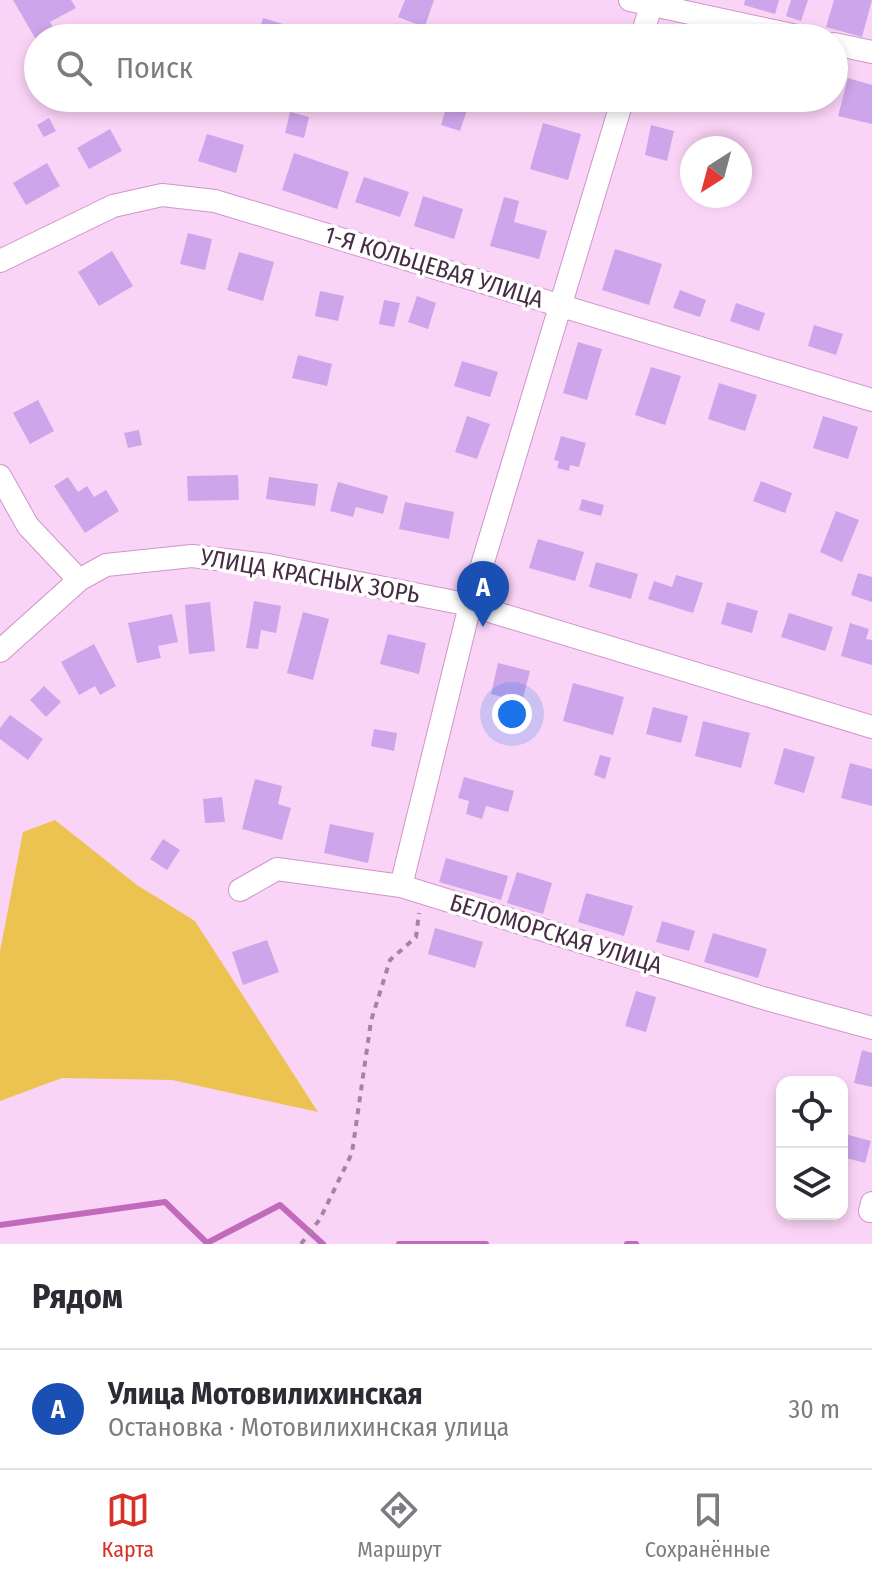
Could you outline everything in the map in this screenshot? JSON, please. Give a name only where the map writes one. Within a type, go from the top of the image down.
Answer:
[{"type":"street","points":[[643,24],[645,2],[743,24]]},
{"type":"street","points":[[848,47],[872,52]]},
{"type":"street","points":[[401,886],[470,605],[619,112]]},
{"type":"street","name":"1-Я КОЛЬЦЕВАЯ УЛИЦА","points":[[0,261],[113,206],[162,195],[215,201],[872,400]]},
{"type":"street","points":[[0,476],[28,526],[79,580]]},
{"type":"street","name":"УЛИЦА КРАСНЫХ ЗОРЬ","points":[[0,651],[79,580],[106,565],[192,556],[268,565],[470,605],[872,727]]},
{"type":"street","name":"БЕЛОМОРСКАЯ УЛИЦА","points":[[240,890],[277,869],[401,886],[763,998],[872,1028]]},
{"type":"path","points":[[301,1244],[320,1219],[352,1153],[371,1021],[390,960],[416,937],[420,912]]},
{"type":"shaded area","points":[[55,820],[137,885],[195,921],[318,1112],[172,1080],[62,1078],[0,1101],[0,951],[23,832]]},
{"type":"building","points":[[13,0],[71,0],[76,8],[51,24],[27,24]]},
{"type":"building","points":[[405,0],[434,0],[426,24],[398,17]]},
{"type":"building","points":[[745,0],[779,0],[775,14],[744,5]]},
{"type":"building","points":[[791,0],[808,0],[801,21],[786,16]]},
{"type":"building","points":[[834,0],[872,0],[862,37],[848,33],[848,24],[827,24]]},
{"type":"building","points":[[263,18],[283,24],[261,24]]},
{"type":"building","points":[[848,78],[872,85],[872,124],[838,116],[839,112],[848,112]]},
{"type":"building","points":[[290,112],[309,117],[304,138],[285,133]]},
{"type":"building","points":[[445,112],[466,112],[460,131],[441,125]]},
{"type":"building","points":[[49,118],[56,131],[44,137],[37,125]]},
{"type":"building","points":[[543,123],[581,134],[568,180],[530,169]]},
{"type":"building","points":[[651,125],[674,131],[667,161],[645,155]]},
{"type":"building","points":[[110,129],[122,151],[89,169],[77,148]]},
{"type":"building","points":[[207,134],[244,145],[236,173],[198,161]]},
{"type":"building","points":[[294,153],[349,172],[337,209],[282,190]]},
{"type":"building","points":[[47,163],[60,186],[26,205],[13,183]]},
{"type":"building","points":[[364,177],[409,192],[400,217],[355,202]]},
{"type":"building","points":[[423,196],[463,209],[454,239],[414,226]]},
{"type":"building","points":[[504,197],[519,201],[514,222],[547,231],[539,259],[490,246]]},
{"type":"building","points":[[188,233],[212,239],[205,270],[180,264]]},
{"type":"building","points":[[615,249],[662,264],[649,305],[602,290]]},
{"type":"building","points":[[112,251],[133,286],[99,306],[78,272]]},
{"type":"building","points":[[239,252],[274,262],[263,301],[227,290]]},
{"type":"building","points":[[680,290],[706,300],[700,317],[673,308]]},
{"type":"building","points":[[320,291],[344,296],[338,321],[315,316]]},
{"type":"building","points":[[417,296],[436,303],[428,329],[408,322]]},
{"type":"building","points":[[384,300],[400,303],[394,327],[379,324]]},
{"type":"building","points":[[736,303],[765,313],[759,331],[730,321]]},
{"type":"building","points":[[814,325],[843,334],[836,355],[808,346]]},
{"type":"building","points":[[578,342],[602,349],[587,400],[563,393]]},
{"type":"building","points":[[298,355],[332,364],[327,386],[292,378]]},
{"type":"building","points":[[462,361],[498,372],[490,397],[454,386]]},
{"type":"building","points":[[651,367],[681,376],[665,425],[635,415]]},
{"type":"building","points":[[719,383],[757,395],[745,431],[708,419]]},
{"type":"building","points":[[38,400],[54,431],[30,444],[13,413]]},
{"type":"building","points":[[467,416],[490,424],[477,459],[455,452]]},
{"type":"building","points":[[823,416],[858,427],[848,459],[813,448]]},
{"type":"building","points":[[139,430],[142,445],[128,448],[124,433]]},
{"type":"building","points":[[561,436],[586,443],[579,467],[570,465],[569,471],[557,468],[559,461],[554,460]]},
{"type":"building","points":[[238,475],[239,500],[188,501],[187,476]]},
{"type":"building","points":[[68,477],[78,492],[87,486],[94,497],[106,490],[119,511],[85,533],[54,486]]},
{"type":"building","points":[[269,477],[318,484],[315,506],[266,499]]},
{"type":"building","points":[[761,481],[792,493],[785,513],[753,501]]},
{"type":"building","points":[[338,482],[388,496],[383,514],[356,507],[353,517],[330,511]]},
{"type":"building","points":[[582,499],[604,505],[601,516],[579,510]]},
{"type":"building","points":[[405,502],[454,512],[449,539],[399,529]]},
{"type":"building","points":[[836,511],[859,520],[842,562],[820,552]]},
{"type":"building","points":[[538,539],[584,552],[575,581],[529,568]]},
{"type":"building","points":[[596,562],[638,574],[631,599],[589,587]]},
{"type":"building","points":[[858,573],[872,577],[872,602],[851,595]]},
{"type":"building","points":[[676,575],[703,583],[693,613],[648,599],[654,581],[672,587]]},
{"type":"building","points":[[254,601],[281,606],[276,633],[261,630],[258,649],[246,648]]},
{"type":"building","points":[[210,602],[215,651],[189,654],[185,605]]},
{"type":"building","points":[[727,602],[758,611],[752,633],[721,624]]},
{"type":"building","points":[[303,612],[329,619],[313,680],[287,673]]},
{"type":"building","points":[[789,613],[833,627],[825,651],[781,637]]},
{"type":"building","points":[[172,614],[178,642],[158,646],[161,658],[137,663],[128,623]]},
{"type":"building","points":[[850,623],[869,629],[866,639],[872,640],[872,665],[841,656]]},
{"type":"building","points":[[388,634],[426,643],[419,674],[380,664]]},
{"type":"building","points":[[94,644],[116,686],[100,695],[95,686],[79,695],[61,662]]},
{"type":"building","points":[[498,663],[530,671],[522,702],[491,694]]},
{"type":"building","points":[[573,683],[624,697],[613,735],[563,721]]},
{"type":"building","points":[[44,686],[61,702],[46,717],[30,700]]},
{"type":"building","points":[[653,707],[688,716],[681,743],[646,734]]},
{"type":"building","points":[[10,715],[43,739],[28,760],[0,739],[0,728]]},
{"type":"building","points":[[703,721],[750,733],[741,768],[695,756]]},
{"type":"building","points":[[374,729],[397,733],[394,751],[371,746]]},
{"type":"building","points":[[784,748],[815,757],[804,793],[774,784]]},
{"type":"building","points":[[600,755],[611,758],[605,779],[594,775]]},
{"type":"building","points":[[850,763],[872,769],[872,806],[841,798]]},
{"type":"building","points":[[464,777],[514,791],[508,812],[486,806],[482,819],[466,814],[469,801],[458,798]]},
{"type":"building","points":[[255,779],[282,786],[278,804],[291,808],[282,840],[242,829]]},
{"type":"building","points":[[222,797],[225,822],[205,823],[203,799]]},
{"type":"building","points":[[330,824],[374,833],[368,863],[324,853]]},
{"type":"building","points":[[163,839],[180,850],[167,870],[150,859]]},
{"type":"building","points":[[446,858],[508,876],[501,900],[439,882]]},
{"type":"building","points":[[517,872],[552,883],[543,914],[507,903]]},
{"type":"building","points":[[586,893],[633,906],[624,936],[578,922]]},
{"type":"building","points":[[662,921],[695,931],[689,951],[656,942]]},
{"type":"building","points":[[435,928],[483,942],[475,968],[428,954]]},
{"type":"building","points":[[713,933],[767,949],[758,978],[704,962]]},
{"type":"building","points":[[267,940],[279,972],[243,985],[232,952]]},
{"type":"building","points":[[636,991],[656,997],[646,1032],[625,1026]]},
{"type":"building","points":[[862,1050],[872,1053],[872,1087],[854,1083]]},
{"type":"building","points":[[848,1135],[871,1141],[865,1163],[848,1159]]},
{"type":"waterway","points":[[0,1225],[165,1202],[207,1243],[280,1205],[323,1244]]},
{"type":"waterway","points":[[399,1244],[486,1244]]},
{"type":"waterway","points":[[627,1244],[636,1244]]},
{"type":"place","name":"Улица Мотовилихинская","points":[[483,627]]}]
